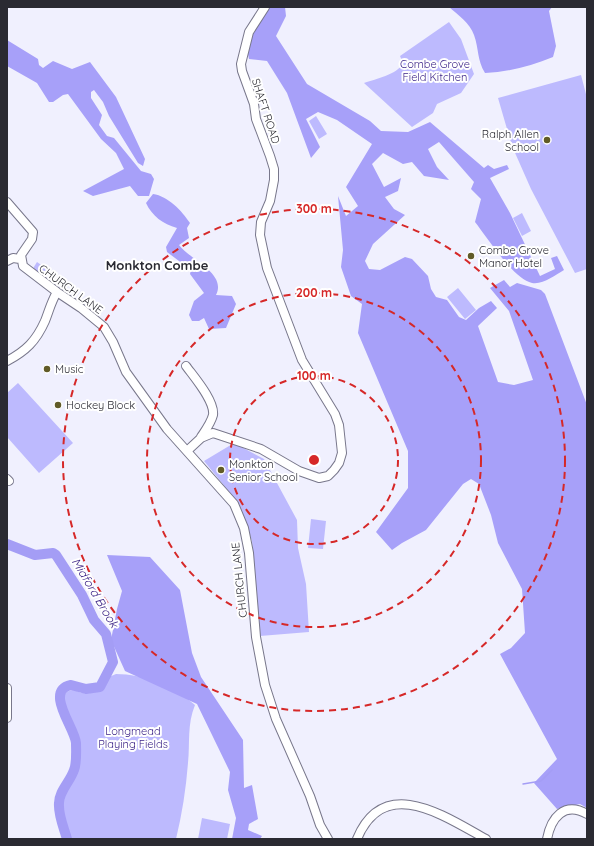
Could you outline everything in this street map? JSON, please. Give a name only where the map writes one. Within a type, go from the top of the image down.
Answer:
[{"type":"street","name":"SHAFT ROAD","points":[[201,438],[209,433],[218,434],[261,449],[299,471],[319,478],[328,476],[334,470],[339,463],[342,453],[339,425],[336,414],[302,360],[267,268],[260,235],[261,222],[270,201],[274,180],[274,169],[256,119],[254,104],[242,71],[241,64],[249,32],[265,7]]},
{"type":"street","points":[[7,202],[32,229],[33,234],[32,239],[23,251],[20,259],[13,258],[7,261]]},
{"type":"street","name":"CHURCH LANE","points":[[20,259],[26,268],[81,308],[104,327],[131,380],[167,429],[227,496],[239,515],[249,553],[256,637],[265,685],[276,719],[310,796],[320,825],[328,839]]},
{"type":"street","points":[[7,361],[23,352],[31,344],[43,325],[51,301],[57,292]]},
{"type":"street","points":[[186,366],[209,398],[213,414],[201,438],[187,451]]},
{"type":"street","points":[[7,688],[7,718]]},
{"type":"street","points":[[357,839],[365,822],[373,814],[384,808],[405,804],[427,808],[486,839]]},
{"type":"street","points":[[547,839],[553,819],[560,814],[574,809],[587,814]]},
{"type":"green space","name":"Combe Grove Field Kitchen","points":[[449,22],[461,39],[474,74],[461,93],[437,104],[433,113],[412,127],[364,83],[396,71],[403,63],[400,56]]},
{"type":"green space","name":"Ralph Allen School","points":[[581,75],[587,98],[587,269],[575,273],[531,189],[512,146],[498,98]]},
{"type":"green space","points":[[316,116],[327,134],[319,139],[309,121]]},
{"type":"green space","points":[[522,213],[531,231],[522,236],[513,218]]},
{"type":"green space","points":[[37,262],[47,269],[42,277],[32,270]]},
{"type":"green space","points":[[458,288],[476,310],[465,319],[447,297]]},
{"type":"green space","points":[[18,383],[73,443],[39,473],[7,437],[7,393]]},
{"type":"green space","points":[[234,443],[264,459],[297,520],[298,548],[306,584],[309,632],[260,636],[252,541],[239,504],[204,461]]},
{"type":"green space","points":[[311,519],[326,521],[323,549],[308,548]]},
{"type":"green space","name":"Longmead Playing Fields","points":[[116,674],[137,676],[148,679],[168,687],[187,698],[195,705],[192,712],[190,726],[185,792],[176,839],[68,839],[58,802],[72,779],[75,771],[78,746],[75,731],[66,712],[64,699],[65,694],[71,690],[81,693],[88,693],[102,690],[109,677]]},
{"type":"green space","points":[[202,818],[230,824],[227,839],[198,839]]},
{"type":"shaded area","points":[[268,7],[285,7],[286,16],[276,36],[307,84],[370,121],[381,131],[408,132],[430,122],[484,168],[488,165],[494,169],[507,165],[509,169],[490,178],[510,213],[540,276],[555,269],[551,258],[557,256],[564,270],[545,281],[540,283],[532,283],[525,280],[509,266],[475,222],[481,199],[471,189],[474,182],[439,142],[428,149],[437,167],[449,180],[424,176],[412,162],[403,164],[383,153],[372,164],[384,187],[401,178],[398,191],[385,197],[394,209],[405,215],[373,244],[365,261],[369,269],[380,270],[405,257],[412,259],[428,276],[431,289],[436,297],[447,300],[459,317],[466,320],[479,308],[491,301],[497,308],[478,326],[498,382],[514,385],[533,380],[509,311],[490,288],[504,280],[510,287],[517,283],[541,290],[545,294],[587,405],[587,808],[580,804],[557,809],[534,783],[557,759],[500,654],[511,648],[525,633],[522,589],[498,543],[491,515],[479,484],[471,479],[463,484],[426,530],[392,550],[376,532],[408,488],[408,451],[358,333],[362,304],[351,296],[341,267],[343,250],[338,196],[346,216],[358,206],[346,187],[372,144],[337,120],[318,112],[306,119],[320,147],[311,158],[287,93],[267,61],[249,59],[246,45],[257,23]]},
{"type":"shaded area","points":[[449,7],[552,7],[549,11],[556,46],[553,57],[520,68],[485,73],[482,68],[476,40],[470,27]]},
{"type":"shaded area","points":[[7,40],[38,59],[39,65],[43,68],[53,61],[72,69],[90,62],[116,97],[145,159],[143,166],[138,163],[109,116],[103,102],[94,90],[91,92],[91,98],[102,115],[99,125],[107,136],[114,138],[141,171],[151,174],[154,179],[149,196],[138,196],[130,186],[93,196],[83,191],[124,169],[116,153],[101,139],[68,94],[63,95],[53,102],[49,102],[37,83],[7,66]]},
{"type":"shaded area","points":[[153,194],[159,195],[169,201],[190,223],[187,228],[189,238],[179,245],[184,251],[212,273],[218,287],[216,295],[232,296],[236,304],[226,328],[209,329],[204,318],[199,321],[192,321],[189,315],[194,301],[204,293],[190,274],[191,270],[167,252],[166,247],[177,228],[163,222],[148,208],[146,203]]},
{"type":"shaded area","points":[[107,555],[150,557],[180,590],[192,653],[201,677],[243,740],[244,788],[252,785],[258,819],[249,824],[248,830],[262,836],[260,839],[232,839],[236,818],[228,790],[230,772],[197,704],[125,671],[111,640],[122,591]]},
{"type":"waterway","name":"Midford Brook","points":[[7,544],[35,555],[53,553],[56,555],[82,595],[94,620],[106,634],[113,662],[100,687],[86,689],[71,685],[63,689],[60,694],[60,702],[76,743],[75,767],[59,799],[60,817],[67,839]]},
{"type":"waterway","points":[[523,784],[541,781],[552,770]]},
{"type":"place","name":"Ralph Allen School","points":[[547,140]]},
{"type":"place","name":"Combe Grove Manor Hotel","points":[[471,256]]},
{"type":"place","name":"Music","points":[[47,369]]},
{"type":"place","name":"Hockey Block","points":[[58,405]]},
{"type":"place","name":"Monkton Senior School","points":[[221,470]]},
{"type":"district","name":"Monkton Combe","points":[[157,265]]}]
